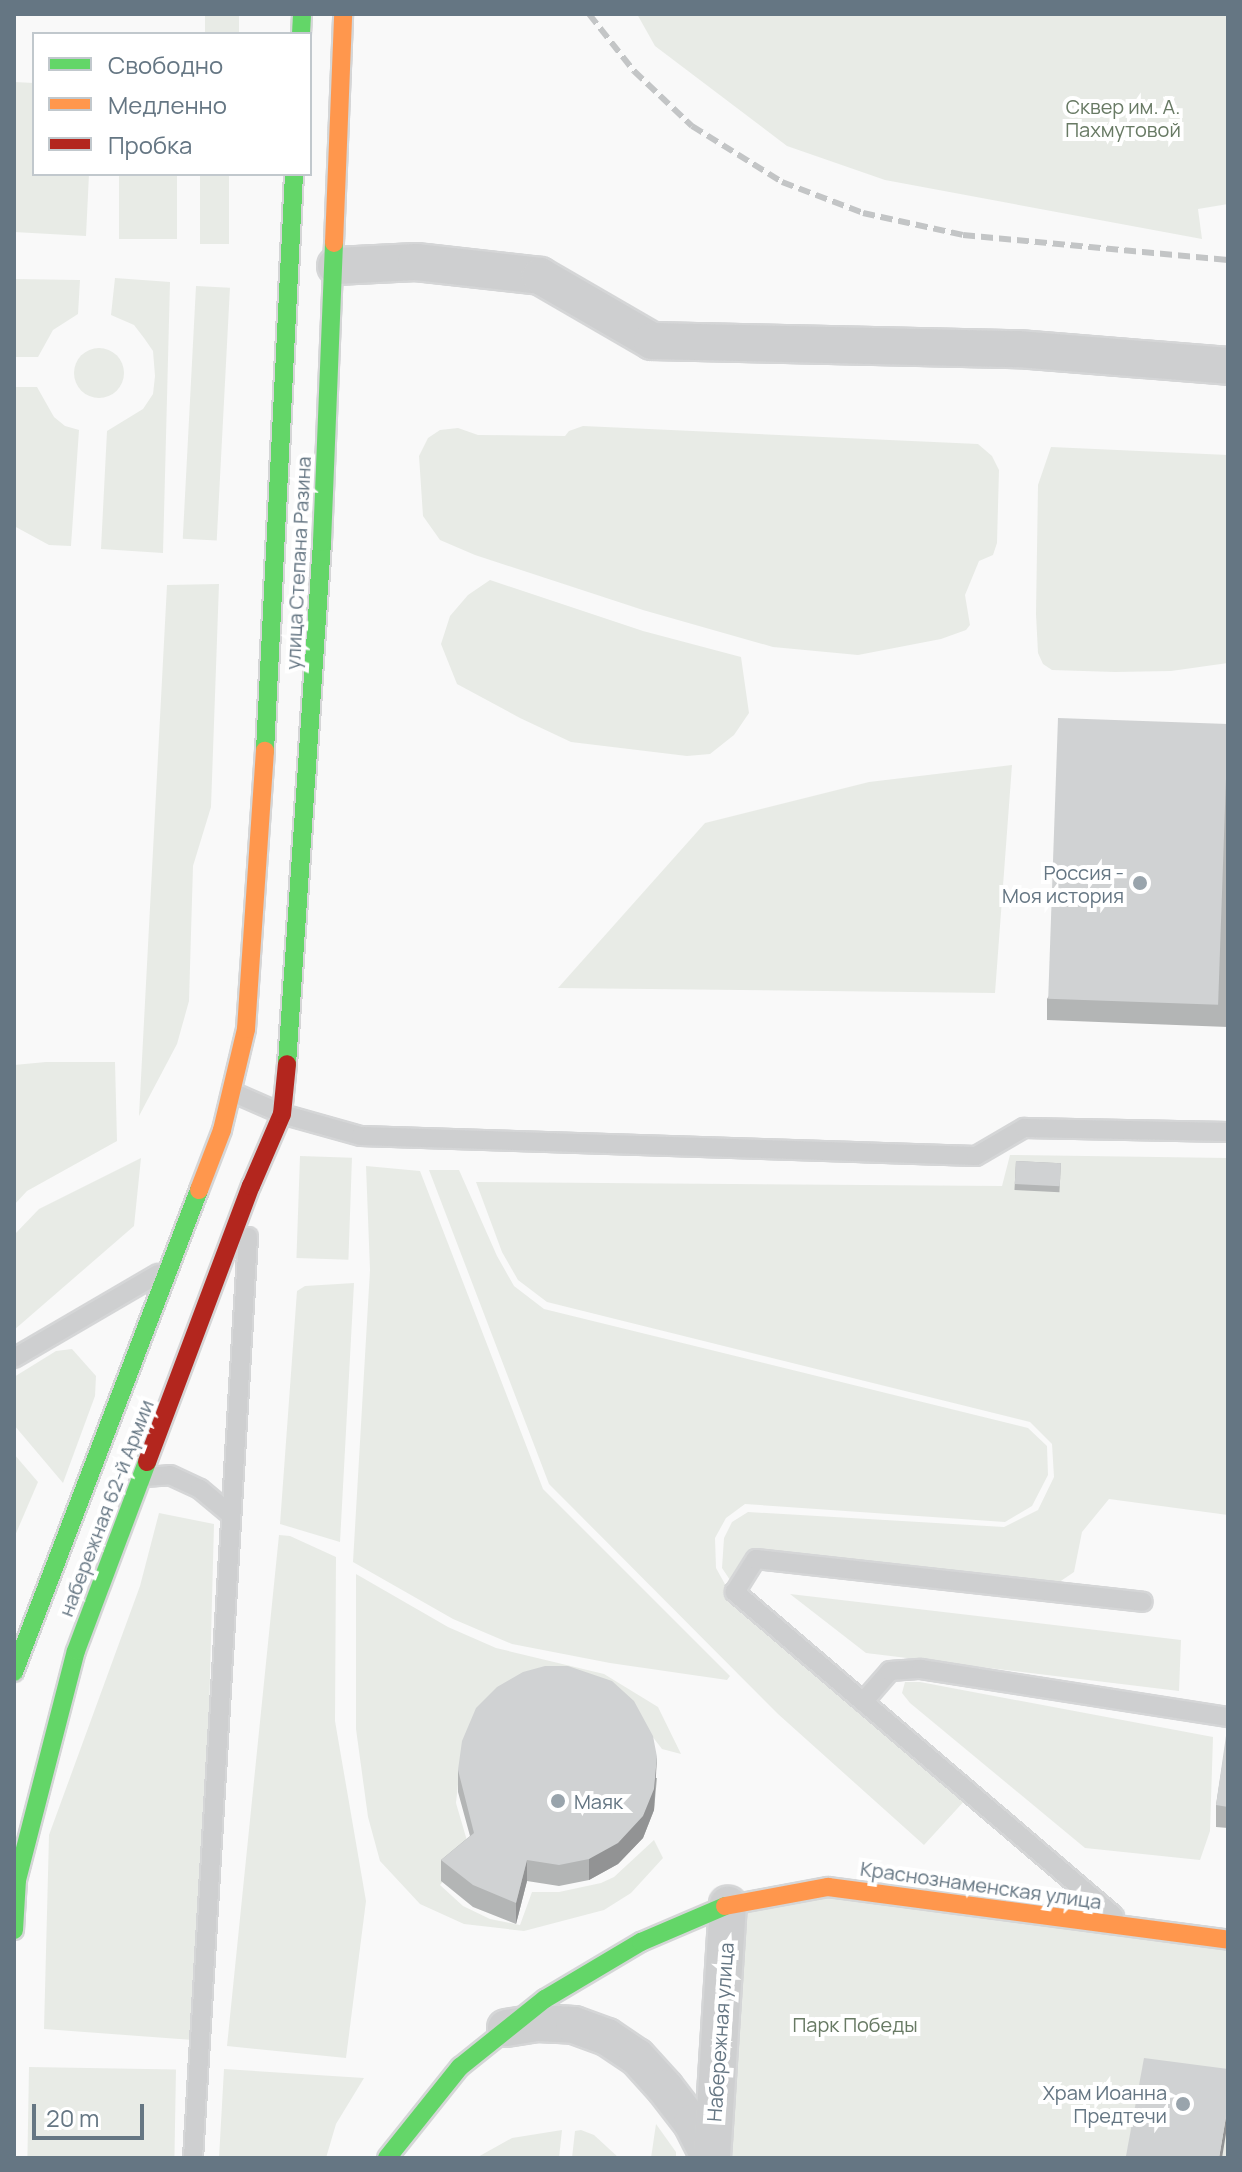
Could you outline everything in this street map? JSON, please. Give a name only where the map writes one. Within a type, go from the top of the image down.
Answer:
[{"type":"main road","name":"улица Степана Разина","points":[[282,1114],[311,713],[336,266],[343,14]]},
{"type":"main road","name":"улица Степана Разина","points":[[246,1029],[260,860],[294,176]]},
{"type":"main road","name":"набережная 62-й Армии","points":[[14,1672],[222,1130],[246,1029]]},
{"type":"main road","name":"набережная 62-й Армии","points":[[14,1930],[17,1880],[76,1651],[251,1186],[282,1114]]},
{"type":"main road","name":"Краснознаменская улица","points":[[728,1905],[828,1887],[1228,1940]]},
{"type":"main road","points":[[387,2158],[460,2067],[506,2028],[589,1970],[641,1942],[728,1905]]},
{"type":"street","points":[[336,266],[416,262],[540,276],[652,341],[1018,349],[1228,366]]},
{"type":"street","name":"Набережная улица","points":[[711,2158],[728,1905]]},
{"type":"street","points":[[506,2028],[538,2023],[574,2025],[607,2037],[637,2057],[665,2088],[692,2123],[711,2158]]},
{"type":"lane","points":[[232,1092],[282,1114],[361,1136],[976,1156],[1024,1128],[1228,1132]]},
{"type":"lane","points":[[193,2158],[251,1186]]},
{"type":"lane","points":[[14,1358],[171,1266]]},
{"type":"lane","points":[[141,1477],[170,1475],[200,1489],[231,1515]]},
{"type":"lane","points":[[1128,1928],[735,1592],[756,1559],[1143,1602]]},
{"type":"lane","points":[[863,1702],[890,1671],[921,1669],[1228,1717]]},
{"type":"green space","points":[[205,14],[239,14],[239,32],[205,32]]},
{"type":"green space","name":"Сквер им. А. Пахмутовой","points":[[637,14],[1228,14],[1228,204],[1198,209],[1202,239],[885,180],[787,146],[655,46]]},
{"type":"green space","points":[[14,82],[32,83],[32,176],[89,176],[86,236],[14,232]]},
{"type":"green space","points":[[119,176],[177,176],[177,239],[119,239]]},
{"type":"green space","points":[[200,176],[229,176],[229,244],[200,244]]},
{"type":"green space","points":[[115,278],[170,282],[163,553],[101,549],[107,431],[143,409],[153,394],[155,376],[153,351],[144,338],[134,325],[111,315]]},
{"type":"green space","points":[[14,279],[80,280],[78,314],[53,330],[38,357],[14,357]]},
{"type":"green space","points":[[196,286],[230,288],[217,540],[183,539]]},
{"type":"green space","points":[[89,349],[109,349],[123,363],[123,383],[109,397],[89,397],[75,383],[75,363]]},
{"type":"green space","points":[[14,387],[37,387],[54,417],[65,426],[79,430],[71,546],[49,545],[14,526]]},
{"type":"green space","points":[[583,426],[978,444],[992,456],[999,470],[997,543],[993,555],[979,561],[965,595],[970,625],[966,630],[941,639],[858,655],[773,647],[643,610],[475,555],[440,540],[423,516],[419,456],[428,438],[440,430],[458,428],[478,435],[565,436],[569,431]]},
{"type":"green space","points":[[1051,447],[1228,455],[1228,663],[1171,671],[1115,672],[1052,670],[1043,664],[1038,653],[1036,614],[1038,485]]},
{"type":"green space","points":[[490,580],[643,631],[741,657],[749,713],[734,735],[710,754],[687,756],[571,742],[520,718],[457,684],[441,644],[450,616],[468,595]]},
{"type":"green space","points":[[219,584],[211,807],[193,866],[189,1001],[177,1044],[139,1116],[167,585]]},
{"type":"green space","points":[[1012,765],[995,993],[558,988],[705,823],[869,782]]},
{"type":"green space","points":[[115,1062],[117,1141],[27,1191],[14,1205],[14,1065]]},
{"type":"green space","points":[[1010,1155],[1228,1158],[1228,1515],[1109,1499],[1082,1532],[1074,1572],[1052,1587],[754,1555],[734,1586],[722,1568],[724,1538],[732,1522],[748,1512],[1004,1527],[1038,1510],[1054,1477],[1052,1444],[1030,1422],[547,1302],[518,1280],[502,1252],[476,1182],[1002,1186]]},
{"type":"green space","points":[[300,1156],[352,1158],[348,1260],[296,1258]]},
{"type":"green space","points":[[141,1158],[134,1226],[14,1330],[14,1235],[39,1209]]},
{"type":"green space","points":[[366,1166],[420,1171],[543,1489],[730,1676],[727,1680],[610,1663],[512,1644],[453,1619],[353,1562],[370,1270]]},
{"type":"green space","points":[[429,1170],[459,1170],[497,1256],[514,1286],[544,1309],[1028,1428],[1047,1446],[1048,1475],[1032,1506],[1005,1522],[745,1504],[726,1518],[715,1538],[716,1568],[731,1595],[967,1798],[924,1845],[778,1714],[549,1484]]},
{"type":"green space","points":[[354,1283],[340,1542],[280,1524],[297,1291],[305,1286]]},
{"type":"green space","points":[[72,1349],[96,1376],[95,1396],[63,1483],[14,1425],[14,1377],[56,1351]]},
{"type":"green space","points":[[14,1454],[38,1482],[14,1538]]},
{"type":"green space","points":[[159,1513],[214,1524],[201,2020],[193,2040],[44,2029],[49,1835],[140,1586]]},
{"type":"green space","points":[[279,1535],[290,1536],[336,1557],[335,1721],[366,1901],[346,2058],[227,2046]]},
{"type":"green space","points":[[356,1574],[448,1627],[496,1648],[604,1674],[658,1707],[681,1754],[662,1749],[635,1714],[462,1747],[456,1803],[470,1851],[440,1885],[463,1906],[490,1919],[520,1925],[532,1892],[559,1892],[601,1883],[614,1877],[654,1840],[663,1858],[631,1893],[604,1910],[524,1931],[464,1924],[420,1904],[380,1861],[368,1817],[356,1729]]},
{"type":"green space","points":[[790,1594],[1181,1640],[1179,1691],[866,1653]]},
{"type":"green space","points":[[905,1682],[920,1682],[1213,1737],[1210,1831],[1200,1860],[1085,1848],[910,1703],[902,1693]]},
{"type":"green space","name":"Парк Победы","points":[[828,1887],[1228,1940],[1228,2158],[712,2158],[728,1905]]},
{"type":"green space","points":[[29,2067],[176,2070],[174,2158],[27,2158]]},
{"type":"green space","points":[[224,2069],[364,2078],[336,2124],[326,2158],[219,2158]]},
{"type":"green space","points":[[656,2124],[676,2152],[676,2158],[651,2158]]},
{"type":"green space","points":[[562,2130],[559,2158],[476,2158],[512,2138]]},
{"type":"green space","points":[[575,2131],[594,2135],[619,2158],[572,2158]]},
{"type":"building","name":"Россия - Моя история","points":[[1058,718],[1228,724],[1218,1005],[1048,999]]},
{"type":"building","points":[[1016,1161],[1061,1163],[1060,1186],[1015,1184]]},
{"type":"building","name":"Маяк","points":[[545,1666],[568,1666],[612,1681],[634,1701],[653,1736],[657,1757],[654,1789],[643,1816],[618,1843],[589,1859],[559,1865],[527,1860],[516,1903],[473,1885],[441,1860],[474,1833],[458,1770],[462,1741],[476,1708],[497,1687],[523,1672]]},
{"type":"building","points":[[1228,1729],[1228,1807],[1216,1805]]},
{"type":"building","name":"Храм Иоанна Предтечи","points":[[1144,2058],[1228,2069],[1228,2105],[1219,2158],[1127,2158]]},
{"type":"railway","points":[[589,14],[634,71],[692,126],[782,182],[863,213],[963,235],[1228,260]]},
{"type":"traffic: fast","points":[[301,32],[302,14]]},
{"type":"traffic: fast","points":[[265,751],[294,176]]},
{"type":"traffic: fast","points":[[287,1064],[322,542],[334,243]]},
{"type":"traffic: fast","points":[[14,1672],[199,1190]]},
{"type":"traffic: fast","points":[[14,1930],[17,1880],[76,1651],[147,1462]]},
{"type":"traffic: fast","points":[[387,2158],[460,2067],[545,1999],[641,1942],[725,1906]]},
{"type":"traffic: slow","points":[[334,243],[343,14]]},
{"type":"traffic: slow","points":[[199,1190],[222,1130],[246,1029],[265,751]]},
{"type":"traffic: slow","points":[[725,1906],[828,1887],[1228,1940]]},
{"type":"traffic: jam","points":[[147,1462],[251,1186],[282,1114],[287,1064]]},
{"type":"place","name":"Россия - Моя история","points":[[1140,883]]},
{"type":"place","name":"Маяк","points":[[558,1801]]},
{"type":"place","name":"Храм Иоанна Предтечи","points":[[1183,2104]]}]
